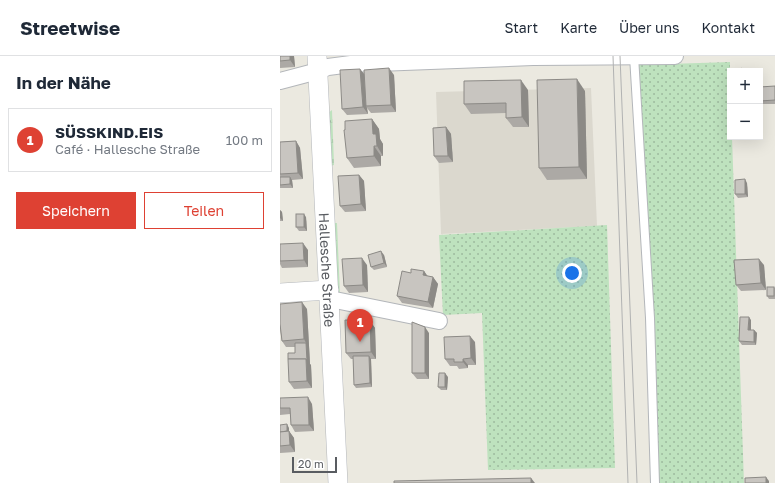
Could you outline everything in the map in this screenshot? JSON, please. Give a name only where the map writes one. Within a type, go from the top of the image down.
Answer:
[{"type":"street","points":[[280,81],[317,64],[328,67],[351,64],[533,57],[675,56]]},
{"type":"street","name":"Hallesche Straße","points":[[317,64],[338,483]]},
{"type":"street","points":[[280,293],[329,295],[439,322]]},
{"type":"lane","points":[[634,56],[650,318],[655,483]]},
{"type":"shaded area","points":[[591,88],[597,226],[441,234],[436,92]]},
{"type":"green space","points":[[730,62],[730,68],[727,68],[727,140],[732,140],[744,483],[658,483],[638,65]]},
{"type":"green space","points":[[332,110],[334,165],[330,166],[328,113]]},
{"type":"green space","points":[[333,223],[337,223],[340,295],[337,292]]},
{"type":"green space","points":[[607,225],[615,468],[488,470],[482,313],[443,315],[439,235]]},
{"type":"building","points":[[280,56],[290,56],[290,60],[280,61]]},
{"type":"building","points":[[389,68],[391,105],[366,106],[364,70]]},
{"type":"building","points":[[360,69],[363,107],[342,109],[340,70]]},
{"type":"building","points":[[577,79],[579,167],[539,168],[537,80]]},
{"type":"building","points":[[521,80],[522,117],[506,118],[506,103],[464,104],[464,81]]},
{"type":"building","points":[[775,86],[775,100],[763,101],[763,87]]},
{"type":"building","points":[[372,119],[373,134],[376,134],[377,146],[374,146],[374,156],[347,158],[344,130],[345,121]]},
{"type":"building","points":[[446,127],[448,156],[434,156],[433,128]]},
{"type":"building","points":[[296,141],[298,173],[280,174],[280,142]]},
{"type":"building","points":[[359,175],[361,204],[340,206],[338,176]]},
{"type":"building","points":[[280,177],[290,177],[290,184],[280,185]]},
{"type":"building","points":[[745,179],[745,194],[735,194],[735,180]]},
{"type":"building","points":[[296,214],[304,214],[304,227],[296,227]]},
{"type":"building","points":[[303,243],[304,260],[280,261],[280,244]]},
{"type":"building","points":[[381,251],[384,263],[371,267],[368,255]]},
{"type":"building","points":[[362,258],[363,285],[344,286],[342,259]]},
{"type":"building","points":[[759,259],[761,283],[736,285],[734,260]]},
{"type":"building","points":[[411,269],[424,271],[423,275],[433,277],[428,302],[397,296],[402,271],[411,273]]},
{"type":"building","points":[[767,287],[774,287],[774,296],[767,296]]},
{"type":"building","points":[[302,302],[304,339],[282,341],[280,304]]},
{"type":"building","points":[[740,317],[749,317],[748,330],[754,330],[754,342],[739,341]]},
{"type":"building","points":[[345,320],[370,321],[371,352],[346,353]]},
{"type":"building","points":[[412,322],[425,327],[425,373],[412,373]]},
{"type":"building","points":[[470,336],[471,358],[463,359],[463,362],[454,362],[454,359],[445,359],[444,337]]},
{"type":"building","points":[[295,343],[306,343],[307,361],[306,359],[288,359],[288,353],[295,353]]},
{"type":"building","points":[[353,356],[369,356],[370,383],[354,385]]},
{"type":"building","points":[[288,359],[306,359],[307,381],[289,382]]},
{"type":"building","points":[[439,373],[445,373],[445,387],[438,387]]},
{"type":"building","points":[[308,397],[309,425],[291,425],[290,408],[280,408],[280,398]]},
{"type":"building","points":[[287,424],[287,431],[280,432],[280,425]]},
{"type":"building","points":[[289,431],[290,445],[280,446],[280,432]]},
{"type":"building","points":[[766,477],[766,483],[745,483],[745,478]]},
{"type":"building","points":[[531,478],[531,483],[394,483],[394,481]]},
{"type":"tram line","points":[[613,56],[628,483]]},
{"type":"tram line","points":[[620,56],[637,483]]},
{"type":"place","name":"SÜSSKIND.EIS","points":[[360,342]]}]
